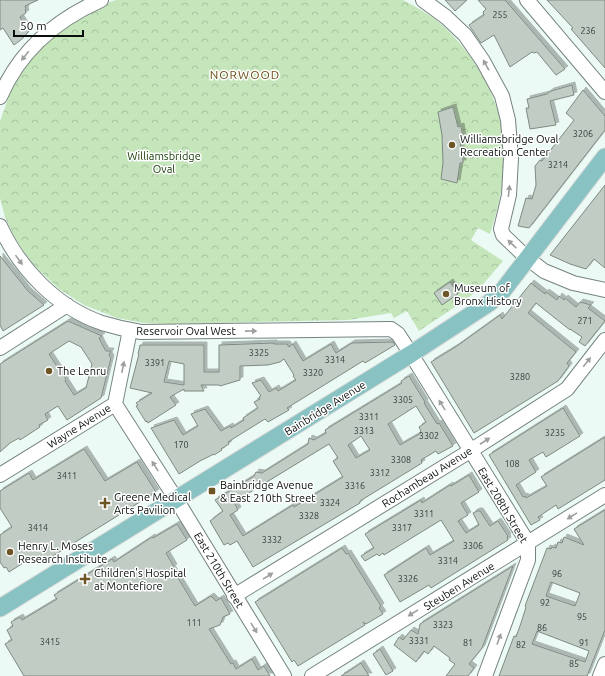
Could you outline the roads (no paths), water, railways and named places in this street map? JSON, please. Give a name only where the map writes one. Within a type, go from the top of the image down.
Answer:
[{"type":"main road","name":"Bainbridge Avenue","points":[[0,608],[411,354],[490,303],[501,293],[605,157]]},
{"type":"street","points":[[0,97],[13,72],[35,45],[50,30],[80,10],[101,0]]},
{"type":"street","points":[[423,0],[446,17],[465,35],[483,60],[502,96],[508,120],[511,158],[508,195],[501,229],[503,235],[537,267],[562,280],[585,287],[605,290]]},
{"type":"street","points":[[527,0],[605,92]]},
{"type":"street","name":"Reservoir Oval West","points":[[0,226],[10,247],[30,274],[67,306],[102,323],[141,332],[391,329]]},
{"type":"street","points":[[0,348],[67,306]]},
{"type":"street","name":"East 208th Street","points":[[391,329],[398,334],[411,354],[528,543],[528,560],[485,676]]},
{"type":"street","name":"Wayne Avenue","points":[[0,475],[115,404],[130,330]]},
{"type":"street","name":"Rochambeau Avenue","points":[[234,596],[566,389],[605,340]]},
{"type":"street","name":"East 210th Street","points":[[115,404],[176,499],[284,676]]},
{"type":"street","name":"Steuben Avenue","points":[[312,676],[605,495]]},
{"type":"street","points":[[600,676],[605,664]]},
{"type":"place","name":"Williamsbridge Oval Recreation Center","points":[[452,145]]},
{"type":"place","name":"Museum of Bronx History","points":[[446,294]]},
{"type":"place","name":"The Lenru","points":[[49,371]]},
{"type":"place","name":"Bainbridge Avenue & East 210th Street","points":[[212,491]]},
{"type":"place","name":"Greene Medical Arts Pavilion","points":[[105,503]]},
{"type":"place","name":"Henry L. Moses Research Institute","points":[[10,552]]},
{"type":"place","name":"Children's Hospital at Montefiore","points":[[85,579]]},
{"type":"district","name":"NORWOOD","points":[[245,74]]},
{"type":"park label","name":"Williamsbridge Oval","points":[[164,162]]}]
